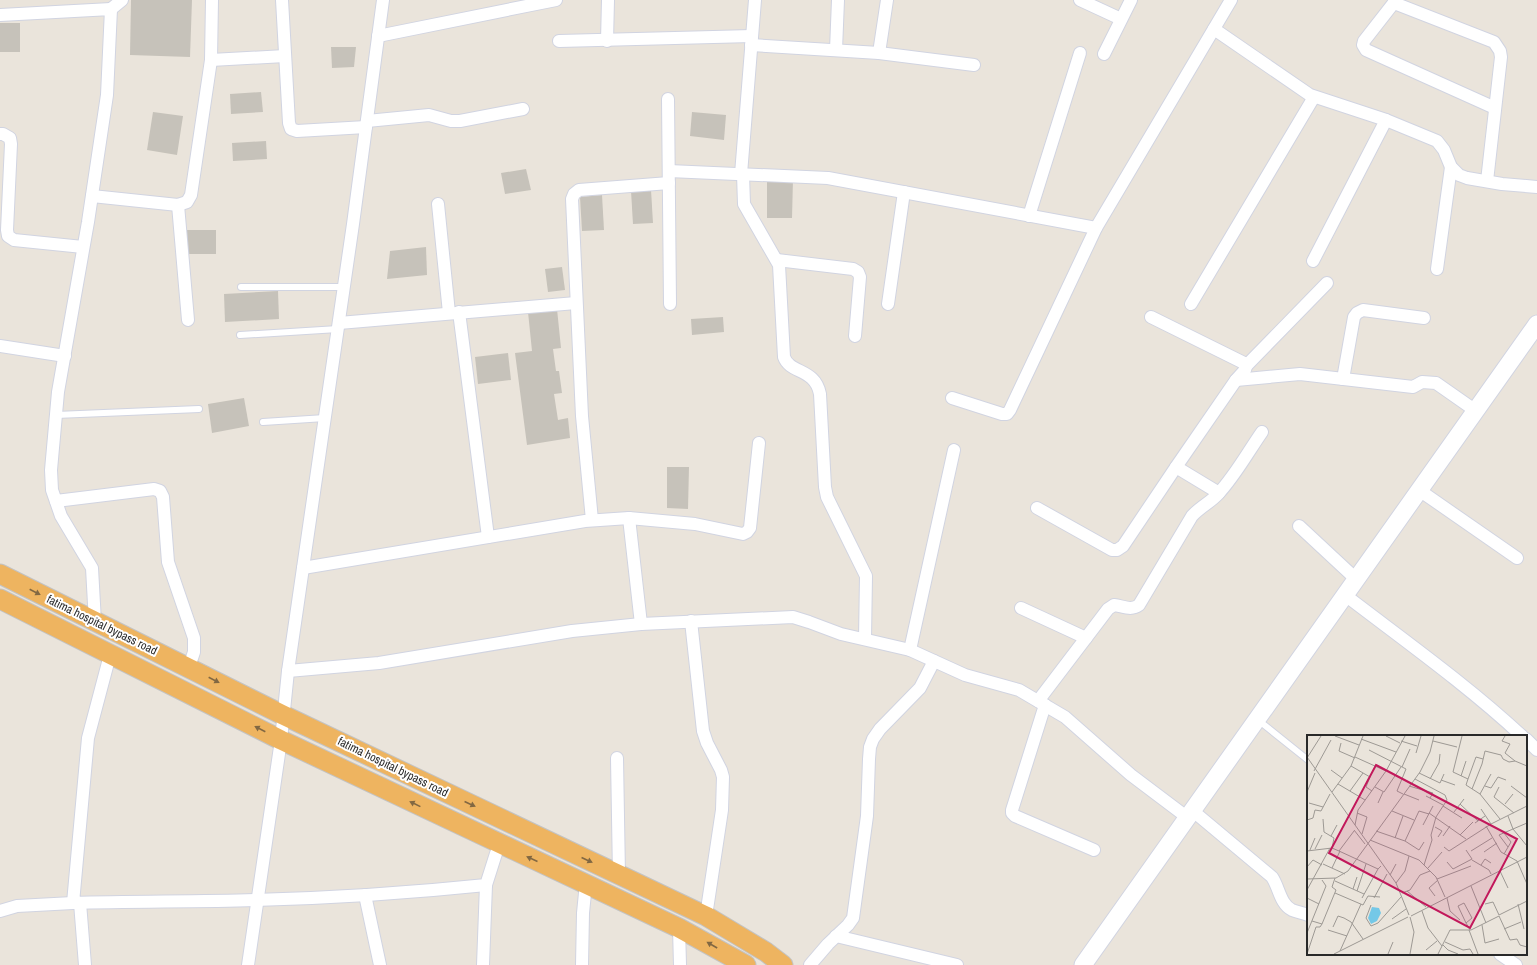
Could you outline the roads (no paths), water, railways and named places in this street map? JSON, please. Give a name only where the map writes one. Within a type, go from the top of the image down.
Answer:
[{"type":"highway","name":"fatima hospital bypass road","points":[[0,574],[283,715],[706,916],[766,952],[783,965]]},
{"type":"highway","name":"fatima hospital bypass road","points":[[0,599],[280,740],[679,928],[746,965]]},
{"type":"highway","points":[[434,813],[444,792]]},
{"type":"main road","points":[[1083,965],[1191,815],[1356,579],[1476,411],[1532,342],[1537,324]]},
{"type":"street","points":[[0,15],[111,9],[122,0]]},
{"type":"street","points":[[92,196],[178,205],[186,202],[191,195],[211,60],[212,0]]},
{"type":"street","points":[[282,0],[289,123],[291,129],[297,131],[366,124],[429,115],[451,121],[460,121],[523,109]]},
{"type":"street","points":[[248,965],[383,0]]},
{"type":"street","points":[[378,36],[556,0]]},
{"type":"street","points":[[608,0],[608,41]]},
{"type":"street","points":[[755,0],[742,174],[744,204],[777,260],[780,271],[785,361],[815,380],[819,386],[825,487],[827,497],[866,576],[865,639]]},
{"type":"street","points":[[836,50],[838,0]]},
{"type":"street","points":[[879,53],[887,0]]},
{"type":"street","points":[[1080,0],[1121,20]]},
{"type":"street","points":[[1104,54],[1131,0]]},
{"type":"street","points":[[952,398],[1002,414],[1006,414],[1010,410],[1096,228],[1231,0]]},
{"type":"street","points":[[1487,181],[1501,57],[1498,46],[1494,42],[1395,1],[1364,41],[1363,46],[1366,50],[1495,108]]},
{"type":"street","points":[[95,622],[92,568],[61,516],[52,490],[51,470],[56,415],[84,247],[107,95],[111,9]]},
{"type":"street","points":[[1214,29],[1314,97],[1386,120],[1437,141],[1444,150],[1451,167],[1459,175],[1467,178],[1502,184],[1537,187]]},
{"type":"street","points":[[559,41],[752,41],[879,53],[974,65]]},
{"type":"street","points":[[1030,216],[1080,53]]},
{"type":"street","points":[[211,60],[285,56]]},
{"type":"street","points":[[1191,304],[1314,97]]},
{"type":"street","points":[[668,99],[670,304]]},
{"type":"street","points":[[1313,261],[1386,120]]},
{"type":"street","points":[[0,134],[10,138],[11,144],[8,236],[14,240],[84,247]]},
{"type":"street","points":[[1437,269],[1451,167]]},
{"type":"street","points":[[592,520],[582,416],[572,199],[574,194],[580,190],[669,177],[742,174],[828,178],[1096,228]]},
{"type":"street","points":[[888,304],[904,192]]},
{"type":"street","points":[[438,204],[488,537]]},
{"type":"street","points":[[178,205],[188,320]]},
{"type":"street","points":[[777,260],[853,269],[858,272],[860,277],[855,336]]},
{"type":"street","points":[[1037,508],[1112,550],[1117,550],[1123,546],[1236,380],[1245,370],[1246,366],[1327,283]]},
{"type":"street","points":[[338,326],[454,312],[576,303]]},
{"type":"street","points":[[1343,379],[1354,318],[1357,313],[1362,310],[1424,318]]},
{"type":"street","points":[[1151,317],[1244,363],[1246,366]]},
{"type":"street","points":[[0,346],[65,356]]},
{"type":"street","points":[[1236,380],[1300,374],[1413,387],[1422,382],[1436,383],[1476,411]]},
{"type":"street","points":[[1094,850],[1015,816],[1012,813],[1042,703],[1086,638],[1108,609],[1114,605],[1130,609],[1139,605],[1192,516],[1200,507],[1211,501],[1219,493],[1262,432]]},
{"type":"street","points":[[303,568],[592,520],[629,518],[695,524],[743,534],[750,528],[759,443]]},
{"type":"street","points":[[910,650],[954,450]]},
{"type":"street","points":[[1176,467],[1219,493]]},
{"type":"street","points":[[56,501],[154,489],[160,491],[162,497],[168,562],[194,638],[194,652],[188,667]]},
{"type":"street","points":[[1420,490],[1517,558]]},
{"type":"street","points":[[629,518],[641,624]]},
{"type":"street","points":[[1299,526],[1356,579]]},
{"type":"street","points":[[1345,595],[1493,710],[1521,735]]},
{"type":"street","points":[[1021,608],[1086,638]]},
{"type":"street","points":[[288,671],[379,663],[572,631],[641,624],[793,617],[841,634],[910,650],[966,675],[1019,690],[1042,703],[1065,717],[1131,775],[1191,815],[1272,877],[1283,902],[1291,909],[1307,914]]},
{"type":"street","points":[[691,621],[703,731],[723,777],[722,810],[706,916]]},
{"type":"street","points":[[85,965],[76,903],[88,738],[110,655]]},
{"type":"street","points":[[810,965],[848,925],[853,918],[855,911],[867,816],[869,759],[872,743],[880,730],[920,688],[934,661]]},
{"type":"street","points":[[1527,741],[1537,750]]},
{"type":"street","points":[[617,758],[619,875]]},
{"type":"street","points":[[483,965],[486,885],[499,844]]},
{"type":"street","points":[[582,965],[582,913],[586,883]]},
{"type":"street","points":[[0,911],[17,906],[76,903],[256,900],[399,894],[486,885]]},
{"type":"street","points":[[365,895],[380,965]]},
{"type":"street","points":[[679,928],[680,965]]},
{"type":"street","points":[[836,936],[957,965]]},
{"type":"street","points":[[1501,955],[1516,965]]},
{"type":"lane","points":[[241,287],[344,287]]},
{"type":"lane","points":[[240,334],[338,326]]},
{"type":"lane","points":[[56,415],[199,409]]},
{"type":"lane","points":[[263,422],[325,418]]},
{"type":"lane","points":[[1258,720],[1307,759]]}]
